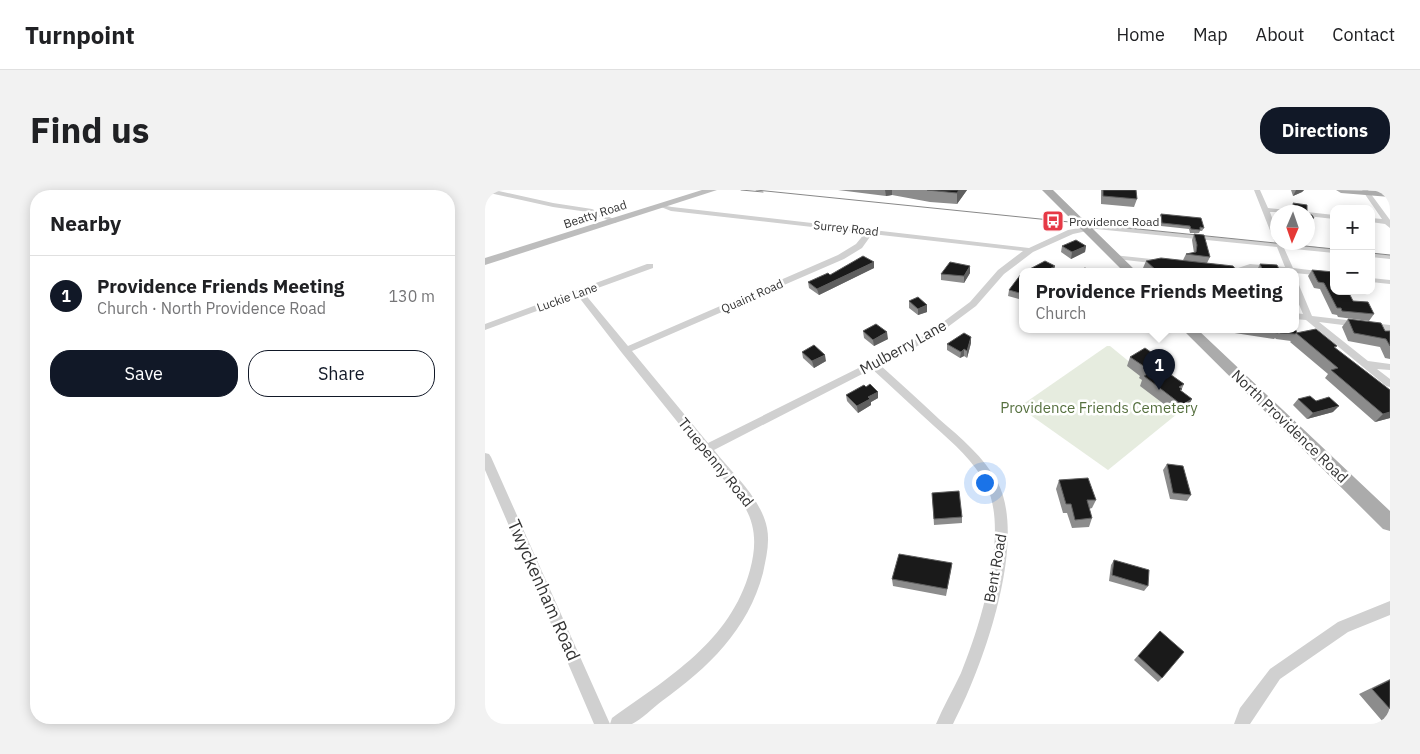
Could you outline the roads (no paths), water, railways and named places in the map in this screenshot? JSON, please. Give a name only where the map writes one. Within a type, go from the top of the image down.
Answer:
[{"type":"main road","points":[[1047,190],[1128,268]]},
{"type":"main road","points":[[1341,190],[1390,194]]},
{"type":"main road","name":"North Providence Road","points":[[1193,333],[1390,523]]},
{"type":"street","points":[[485,190],[553,205],[590,210],[615,221]]},
{"type":"street","name":"Beatty Road","points":[[485,262],[712,190]]},
{"type":"street","points":[[1257,190],[1270,223]]},
{"type":"street","points":[[1365,191],[1389,223]]},
{"type":"street","points":[[485,196],[493,192]]},
{"type":"street","name":"Surrey Road","points":[[663,206],[671,209],[1030,250]]},
{"type":"street","points":[[1265,210],[1270,210]]},
{"type":"street","points":[[1315,215],[1330,217]]},
{"type":"street","points":[[1375,221],[1389,223]]},
{"type":"street","points":[[1085,225],[1270,242]]},
{"type":"street","name":"Mulberry Lane","points":[[706,449],[930,336],[973,304],[1001,272],[1030,250],[1085,225]]},
{"type":"street","name":"Quaint Road","points":[[625,351],[841,257],[859,246],[871,231]]},
{"type":"street","points":[[1315,248],[1330,250]]},
{"type":"street","points":[[1281,250],[1289,268]]},
{"type":"street","points":[[1375,254],[1390,255]]},
{"type":"street","points":[[1116,257],[1170,263]]},
{"type":"street","name":"Luckie Lane","points":[[485,327],[650,266]]},
{"type":"street","points":[[1244,268],[1250,266],[1266,268]]},
{"type":"street","points":[[1209,267],[1219,268]]},
{"type":"street","points":[[1299,272],[1330,275]]},
{"type":"street","points":[[1375,280],[1390,282]]},
{"type":"street","name":"Truepenny Road","points":[[579,293],[745,497],[759,519],[761,548],[754,584],[738,620],[709,653],[619,724]]},
{"type":"street","points":[[1299,294],[1309,318],[1390,384]]},
{"type":"street","points":[[1299,317],[1390,328]]},
{"type":"street","points":[[1364,364],[1390,367]]},
{"type":"street","name":"Bent Road","points":[[874,365],[972,456],[993,486],[1001,509],[1002,524],[999,560],[983,631],[963,687],[944,724]]},
{"type":"street","name":"Twyckenham Road","points":[[485,457],[603,724]]},
{"type":"street","points":[[1242,724],[1246,714],[1275,674],[1343,627],[1390,608]]},
{"type":"tram line","points":[[741,190],[763,192]]},
{"type":"tram line","points":[[756,190],[1330,249]]},
{"type":"tram line","points":[[1375,253],[1390,255]]},
{"type":"place","name":"Providence Road","points":[[1053,221]]},
{"type":"place","name":"Providence Friends Meeting","points":[[1159,390]]},
{"type":"park label","name":"Providence Friends Cemetery","points":[[1099,407]]}]
